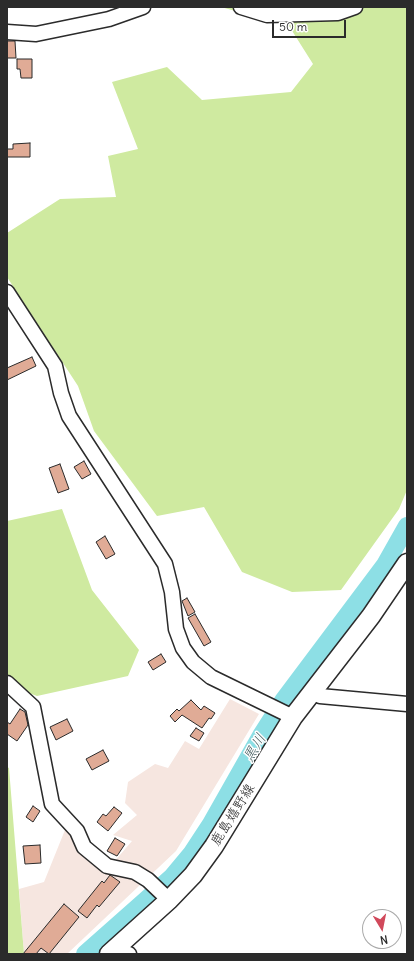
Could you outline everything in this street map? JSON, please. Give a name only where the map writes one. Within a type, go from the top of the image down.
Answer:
[{"type":"main road","name":"鹿島嬉野線","points":[[117,953],[193,875],[214,846],[293,717],[371,616],[407,563]]},
{"type":"street","points":[[7,32],[36,34],[109,19],[143,7]]},
{"type":"street","points":[[241,7],[267,15],[338,13],[355,7]]},
{"type":"street","points":[[7,292],[55,366],[61,393],[69,416],[165,564],[172,592],[176,629],[183,648],[193,662],[211,677],[293,717]]},
{"type":"street","points":[[7,683],[34,707],[52,804],[77,831],[84,847],[107,866],[135,872],[148,880],[169,900]]},
{"type":"street","points":[[313,691],[320,696],[407,704]]},
{"type":"shaded area","points":[[230,699],[259,714],[176,851],[67,954],[24,954],[19,889],[44,882],[67,825],[107,870],[132,841],[113,835],[137,815],[125,803],[128,782],[155,764],[168,768],[185,741],[199,749]]},
{"type":"green space","points":[[221,7],[407,7],[407,490],[399,509],[341,590],[292,592],[242,572],[204,507],[157,516],[94,431],[78,386],[7,277],[7,233],[60,199],[116,197],[108,156],[138,149],[112,82],[167,67],[202,100],[291,92],[313,64],[289,26]]},
{"type":"green space","points":[[62,509],[92,590],[139,650],[128,676],[37,696],[21,690],[7,677],[7,521]]},
{"type":"green space","points":[[7,767],[9,768],[24,954],[7,954]]},
{"type":"building","points":[[7,41],[15,41],[16,58],[7,58]]},
{"type":"building","points":[[17,59],[32,59],[32,78],[21,78],[20,69],[17,69]]},
{"type":"building","points":[[30,143],[30,157],[7,157],[7,149],[13,149],[13,144]]},
{"type":"building","points":[[32,357],[36,366],[7,380],[7,368]]},
{"type":"building","points":[[84,461],[91,474],[82,479],[74,467]]},
{"type":"building","points":[[60,464],[69,489],[58,493],[49,468]]},
{"type":"building","points":[[105,536],[115,554],[106,559],[96,542]]},
{"type":"building","points":[[187,598],[195,612],[188,616],[182,601]]},
{"type":"building","points":[[195,614],[211,642],[204,646],[188,618]]},
{"type":"building","points":[[161,654],[166,662],[153,670],[148,662]]},
{"type":"building","points":[[191,700],[201,710],[204,706],[215,713],[211,719],[209,718],[202,728],[182,715],[175,722],[170,716],[177,709],[179,711]]},
{"type":"building","points":[[20,709],[25,712],[28,725],[17,741],[7,734],[7,722],[10,724]]},
{"type":"building","points":[[67,719],[73,731],[56,740],[50,727]]},
{"type":"building","points":[[196,728],[204,733],[199,741],[190,736]]},
{"type":"building","points":[[103,750],[109,761],[92,770],[86,759]]},
{"type":"building","points":[[33,806],[40,811],[33,822],[26,817]]},
{"type":"building","points":[[114,807],[122,813],[108,831],[97,822],[103,814],[106,816]]},
{"type":"building","points":[[115,838],[125,844],[117,856],[107,851]]},
{"type":"building","points":[[40,845],[41,863],[25,864],[23,846]]},
{"type":"building","points":[[110,875],[120,882],[99,907],[97,905],[87,918],[78,911],[102,881],[104,883]]},
{"type":"building","points":[[64,904],[79,917],[49,954],[41,948],[36,954],[23,954]]},
{"type":"waterway","name":"黒川","points":[[85,954],[172,877],[192,853],[211,824],[262,734],[283,701],[385,565],[407,526]]}]
